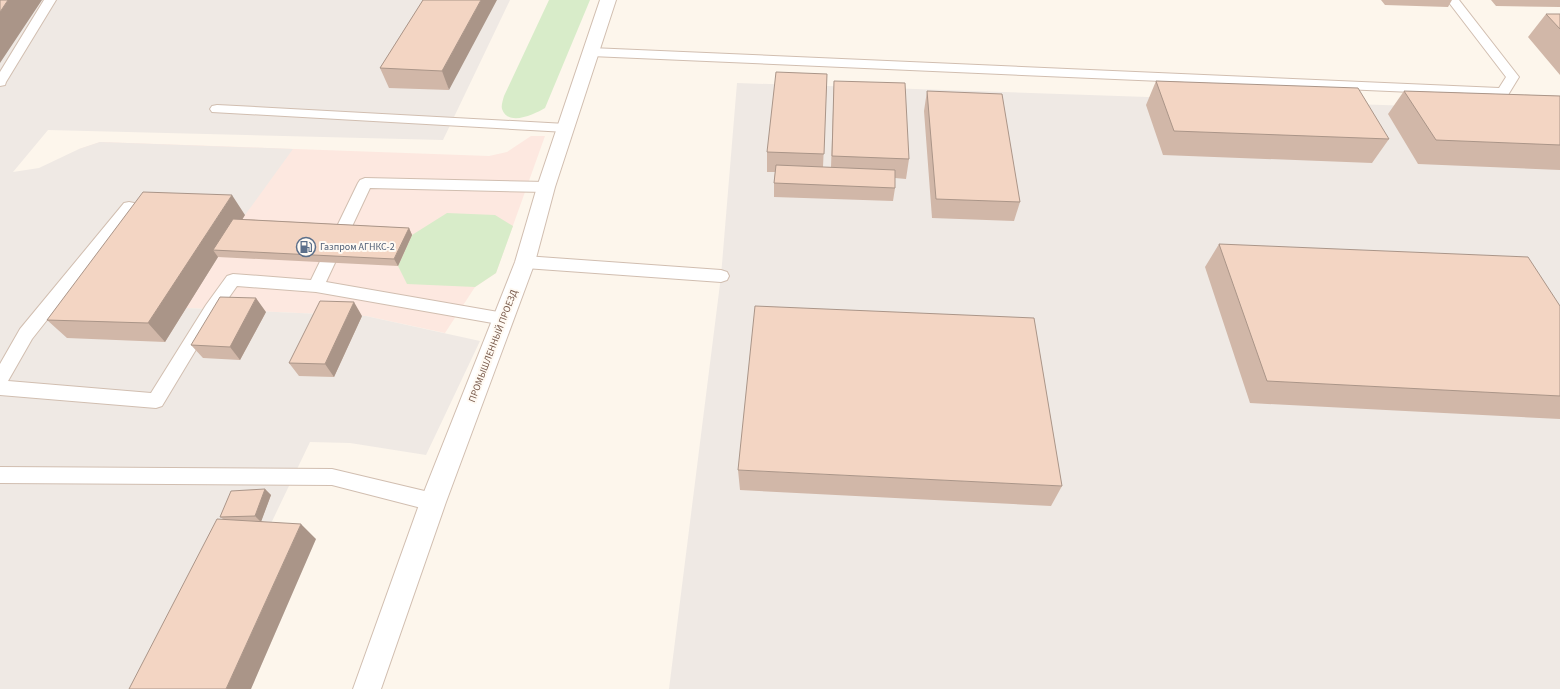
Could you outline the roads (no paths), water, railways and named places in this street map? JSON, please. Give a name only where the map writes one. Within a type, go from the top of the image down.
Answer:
[{"type":"street","name":"ПРОМЫШЛЕННЫЙ ПРОЕЗД","points":[[367,689],[433,502],[525,262],[546,187],[608,0]]},
{"type":"lane","points":[[0,82],[50,0]]},
{"type":"lane","points":[[591,52],[1503,92],[1513,77],[1453,0]]},
{"type":"lane","points":[[217,109],[566,128]]},
{"type":"lane","points":[[316,286],[365,182],[546,187]]},
{"type":"lane","points":[[0,380],[26,334],[129,207]]},
{"type":"lane","points":[[525,262],[721,276]]},
{"type":"lane","points":[[0,388],[156,401],[212,310],[233,280],[316,286],[504,319]]},
{"type":"lane","points":[[0,475],[332,477],[433,502]]},
{"type":"place","name":"Газпром АГНКС-2","points":[[306,247]]}]
